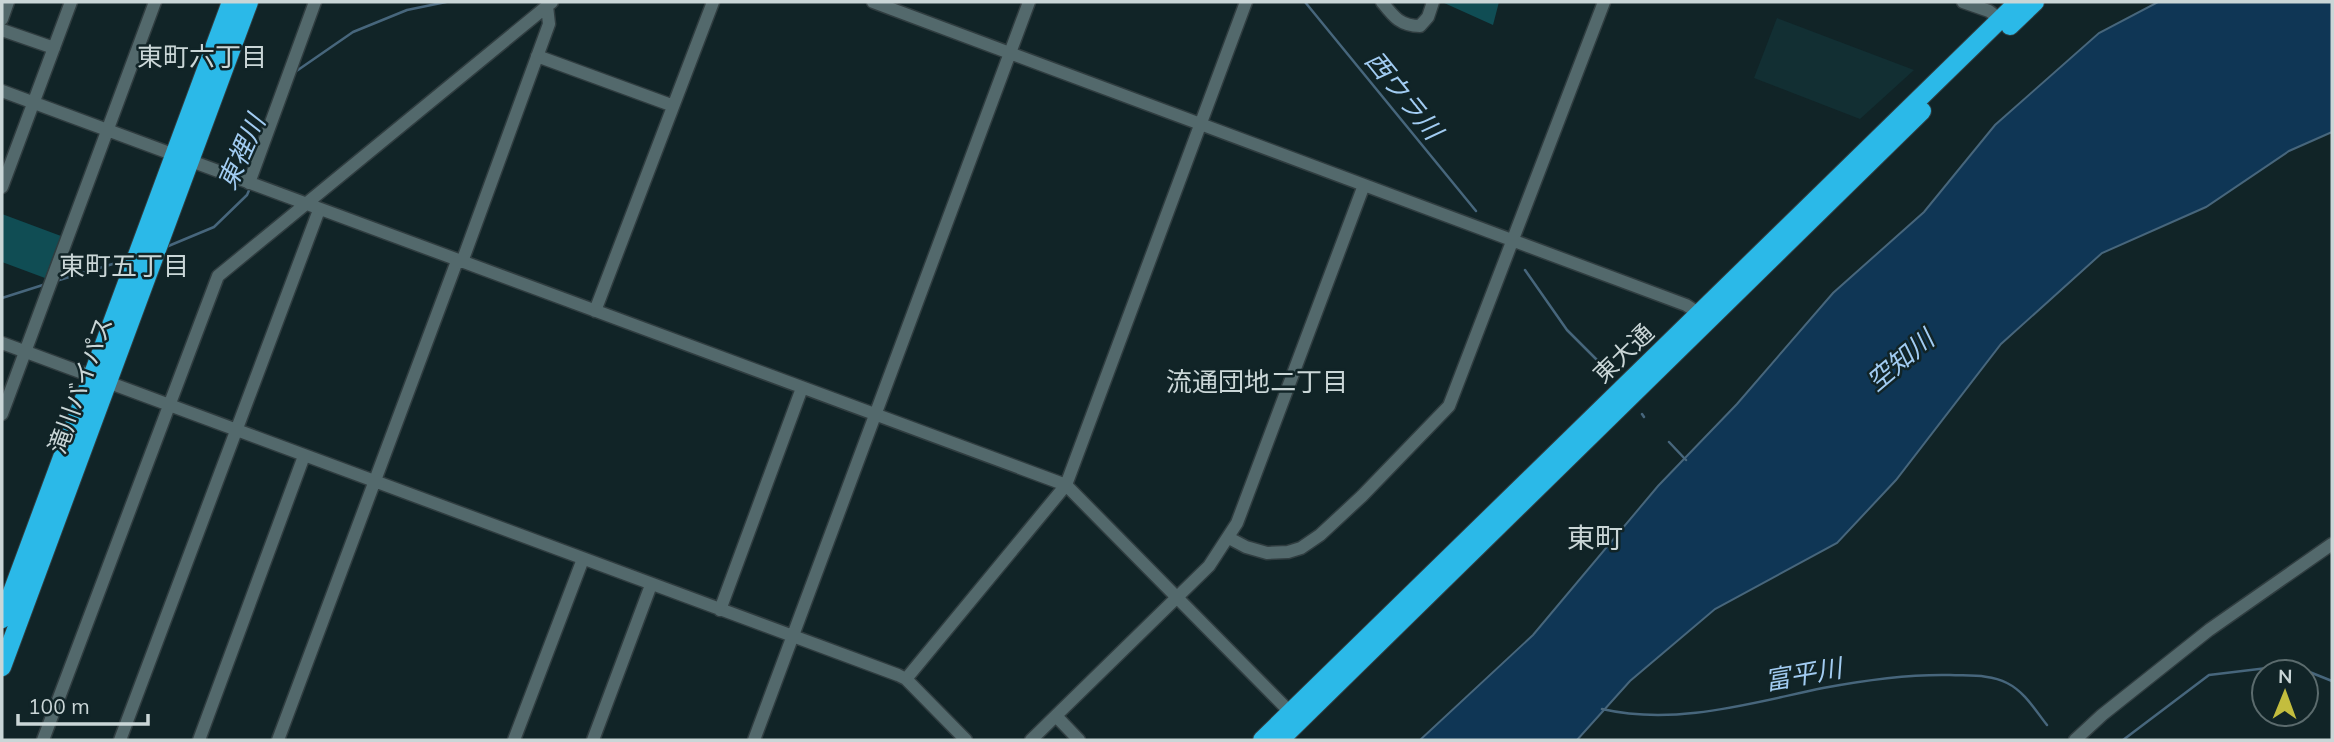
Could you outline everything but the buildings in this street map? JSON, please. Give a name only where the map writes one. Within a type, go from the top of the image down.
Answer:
[{"type":"highway","name":"滝川バイパス","points":[[2,619],[100,378],[182,158],[232,2]]},
{"type":"highway","name":"滝川バイパス","points":[[182,158],[249,2]]},
{"type":"highway","name":"東大通","points":[[2005,22],[2018,2]]},
{"type":"highway","name":"東大通","points":[[1262,740],[1295,717],[2005,22],[2035,2]]},
{"type":"highway","name":"滝川バイパス","points":[[2,667],[100,378]]},
{"type":"highway","name":"東大通","points":[[1280,740],[1295,717]]},
{"type":"street","points":[[2,19],[8,2]]},
{"type":"street","points":[[2,187],[71,2]]},
{"type":"street","points":[[2,414],[155,2]]},
{"type":"street","points":[[249,183],[315,2]]},
{"type":"street","points":[[595,312],[671,106],[713,2]]},
{"type":"street","points":[[873,2],[1686,305],[1704,317]]},
{"type":"street","points":[[754,740],[1029,2]]},
{"type":"street","points":[[906,679],[1066,485],[1246,2]]},
{"type":"street","points":[[1382,2],[1400,23],[1411,26],[1420,26],[1428,17],[1433,2]]},
{"type":"street","points":[[1229,538],[1246,547],[1267,553],[1301,548],[1320,535],[1354,504],[1450,406],[1604,2]]},
{"type":"street","points":[[1963,2],[2005,22]]},
{"type":"street","points":[[278,740],[549,24],[550,4]]},
{"type":"street","points":[[43,740],[218,276],[550,4]]},
{"type":"street","points":[[2,30],[54,48]]},
{"type":"street","points":[[537,56],[671,106]]},
{"type":"street","points":[[2,91],[1066,485],[1295,717]]},
{"type":"street","points":[[1031,740],[1178,598],[1209,566],[1229,538],[1237,523],[1364,185]]},
{"type":"street","points":[[120,740],[319,210]]},
{"type":"street","points":[[2,343],[906,679],[966,740]]},
{"type":"street","points":[[720,610],[802,388]]},
{"type":"street","points":[[199,740],[304,456]]},
{"type":"street","points":[[2075,740],[2102,715],[2209,630],[2332,544]]},
{"type":"street","points":[[514,740],[583,559]]},
{"type":"street","points":[[593,740],[651,585]]},
{"type":"street","points":[[1056,716],[1079,740]]},
{"type":"shaded area","points":[[1442,2],[1499,2],[1493,25]]},
{"type":"shaded area","points":[[1777,18],[1914,70],[1860,119],[1754,78]]},
{"type":"shaded area","points":[[2,214],[61,236],[45,278],[2,262]]},
{"type":"water","name":"空知川","points":[[2158,2],[2332,2],[2332,132],[2289,151],[2206,207],[2102,253],[2001,344],[1896,480],[1837,543],[1715,609],[1630,681],[1577,740],[1420,740],[1533,635],[1658,486],[1737,404],[1833,293],[1924,212],[1995,125],[2099,33]]},
{"type":"waterway","name":"東裡川","points":[[295,72],[353,32],[407,10],[446,2]]},
{"type":"waterway","name":"西ウラ川","points":[[1305,2],[1476,211]]},
{"type":"waterway","name":"東裡川","points":[[166,247],[214,227],[247,195],[250,188]]},
{"type":"waterway","name":"東裡川","points":[[56,281],[126,260]]},
{"type":"waterway","name":"西ウラ川","points":[[1525,270],[1567,330],[1608,371]]},
{"type":"waterway","name":"東裡川","points":[[2,298],[46,284]]},
{"type":"waterway","name":"西ウラ川","points":[[1669,442],[1686,460]]},
{"type":"waterway","name":"富平川","points":[[2123,740],[2209,675],[2292,665],[2332,681]]},
{"type":"waterway","name":"富平川","points":[[1602,709],[1630,714],[1685,714],[1741,706],[1870,680],[1918,675],[1972,676],[1994,678],[2013,687],[2047,725]]},
{"type":"district","name":"東町六丁目","points":[[202,56]]},
{"type":"district","name":"東町五丁目","points":[[124,265]]},
{"type":"district","name":"流通団地二丁目","points":[[1257,381]]},
{"type":"district","name":"東町","points":[[1595,537]]}]
